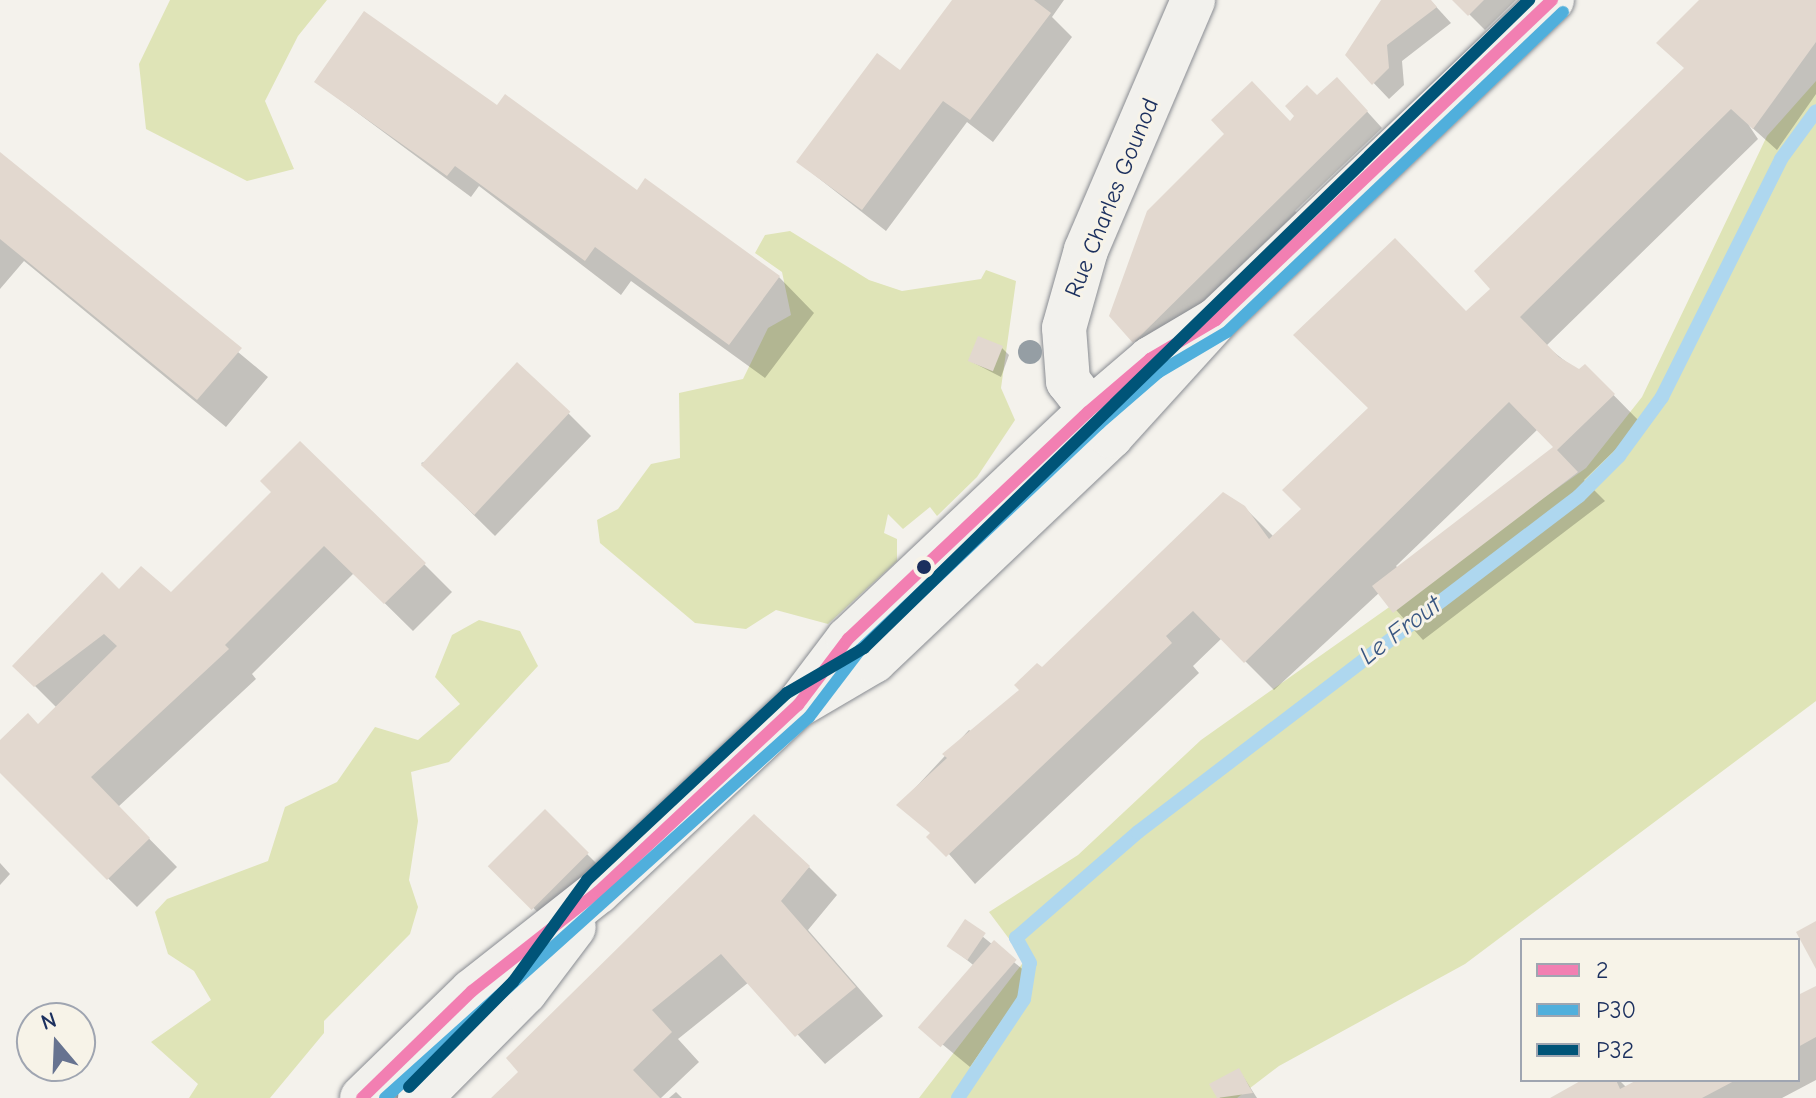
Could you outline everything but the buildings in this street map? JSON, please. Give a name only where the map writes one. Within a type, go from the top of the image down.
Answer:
[{"type":"main road","name":"Rue Charles Gounod","points":[[1100,424],[1068,381],[1062,351],[1069,304],[1193,0]]},
{"type":"main road","points":[[362,1098],[472,991],[598,892],[798,705],[848,639],[1100,424],[1150,359],[1216,320],[1552,0]]},
{"type":"main road","points":[[420,1098],[525,992],[598,892]]},
{"type":"green space","points":[[170,0],[327,0],[298,36],[265,101],[294,169],[247,181],[146,129],[139,64]]},
{"type":"green space","points":[[1816,81],[1816,701],[1465,964],[1279,1066],[1237,1098],[919,1098],[1025,960],[989,912],[1078,855],[1201,740],[1586,468],[1642,397],[1767,136]]},
{"type":"green space","points":[[790,231],[869,280],[902,291],[981,279],[986,270],[1016,281],[1001,388],[1015,420],[977,477],[937,516],[930,507],[903,529],[888,514],[884,533],[897,539],[897,561],[828,624],[776,610],[746,629],[695,623],[600,543],[597,520],[618,509],[651,464],[680,458],[679,393],[743,379],[768,328],[791,315],[782,272],[755,253],[765,235]]},
{"type":"green space","points":[[479,620],[520,631],[538,666],[449,762],[411,772],[418,821],[409,880],[418,907],[410,934],[324,1021],[324,1033],[270,1098],[189,1098],[198,1084],[151,1042],[211,1000],[194,971],[168,954],[155,912],[167,899],[268,861],[285,807],[337,782],[375,727],[418,740],[460,704],[435,677],[452,635]]},
{"type":"waterway","name":"Le Frout","points":[[958,1098],[1024,999],[1030,963],[1016,938],[1138,832],[1579,496],[1619,456],[1662,397],[1781,159],[1816,111]]},
{"type":"transit line","name":"P32","points":[[409,1087],[513,982],[587,880],[787,693],[864,648],[1529,0]]},
{"type":"transit line","name":"2","points":[[362,1098],[472,991],[598,892],[798,705],[848,639],[1088,412],[1150,359],[1216,320],[1552,0]]},
{"type":"transit line","name":"P30","points":[[385,1098],[809,717],[860,650],[1099,424],[1159,372],[1227,332],[1563,12]]}]
